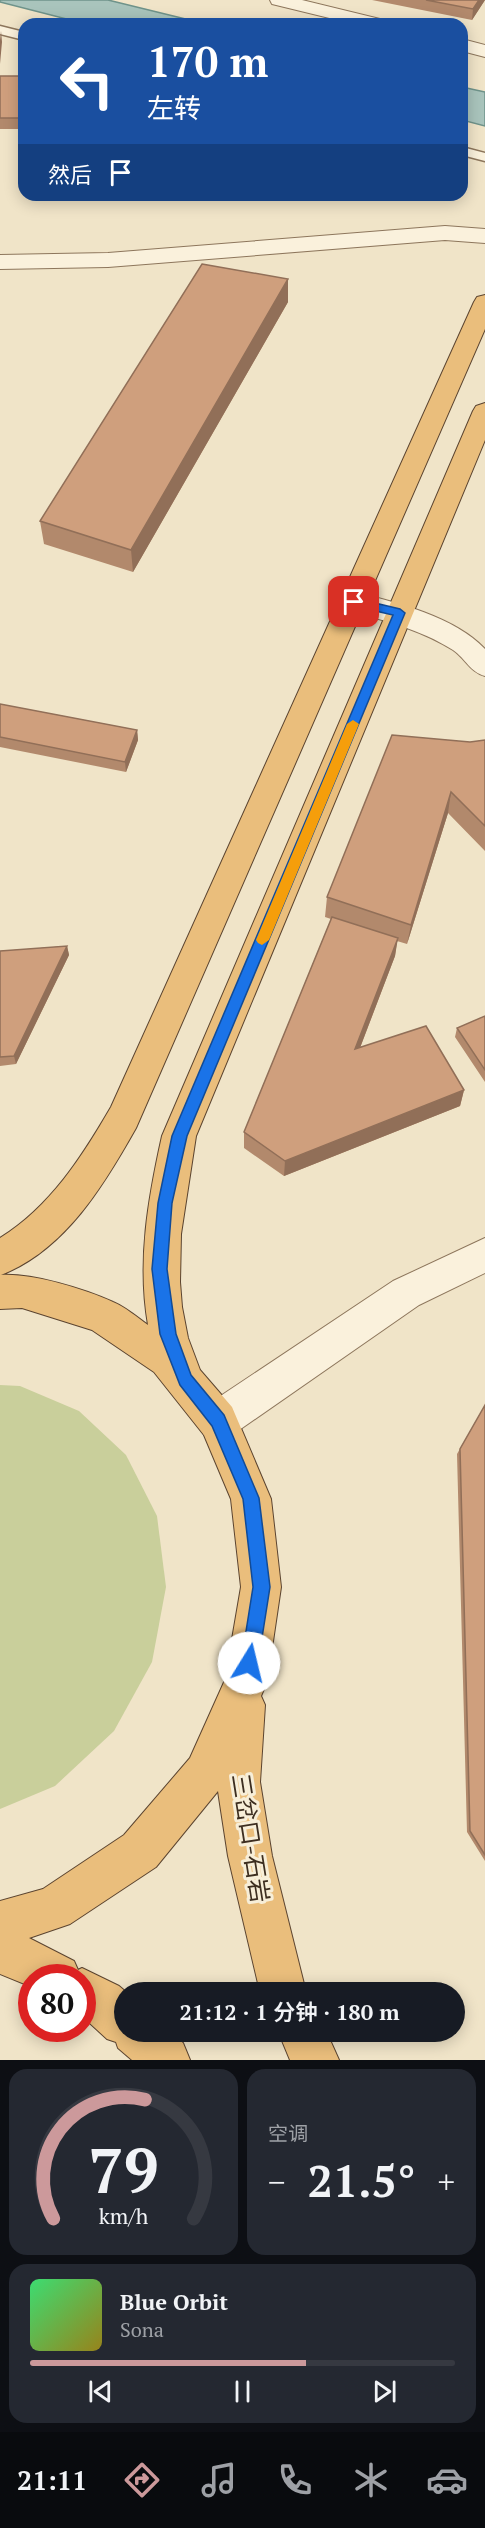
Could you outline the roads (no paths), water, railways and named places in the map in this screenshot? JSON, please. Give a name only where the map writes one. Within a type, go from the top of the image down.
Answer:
[{"type":"highway","points":[[0,1258],[59,1214],[99,1163],[124,1117],[485,303]]},
{"type":"highway","points":[[185,1380],[168,1334],[160,1269],[165,1203],[179,1136],[485,411]]},
{"type":"highway","points":[[0,1292],[22,1292],[102,1315],[167,1359],[218,1421],[251,1498],[261,1587],[246,1682],[205,1773],[140,1851],[54,1908],[0,1924]]},
{"type":"highway","name":"三岔口-石岩","points":[[246,1682],[238,1782],[250,1856],[279,1982]]},
{"type":"highway","points":[[0,1951],[35,1964]]},
{"type":"highway","points":[[96,1998],[114,2012]]},
{"type":"highway","points":[[147,2042],[166,2060]]},
{"type":"highway","points":[[306,2042],[315,2060]]},
{"type":"street","points":[[279,0],[352,18]]},
{"type":"street","points":[[468,47],[485,51]]},
{"type":"street","points":[[0,262],[108,260],[445,233],[485,236]]},
{"type":"street","points":[[354,602],[400,613],[464,644],[485,666]]},
{"type":"street","points":[[218,1421],[406,1293],[485,1255]]},
{"type":"lane","points":[[0,30],[18,34]]},
{"type":"lane","points":[[468,153],[485,157]]},
{"type":"water","points":[[0,0],[108,0],[182,18],[63,18],[0,2]]},
{"type":"water","points":[[468,88],[485,92],[485,126],[468,122]]}]
